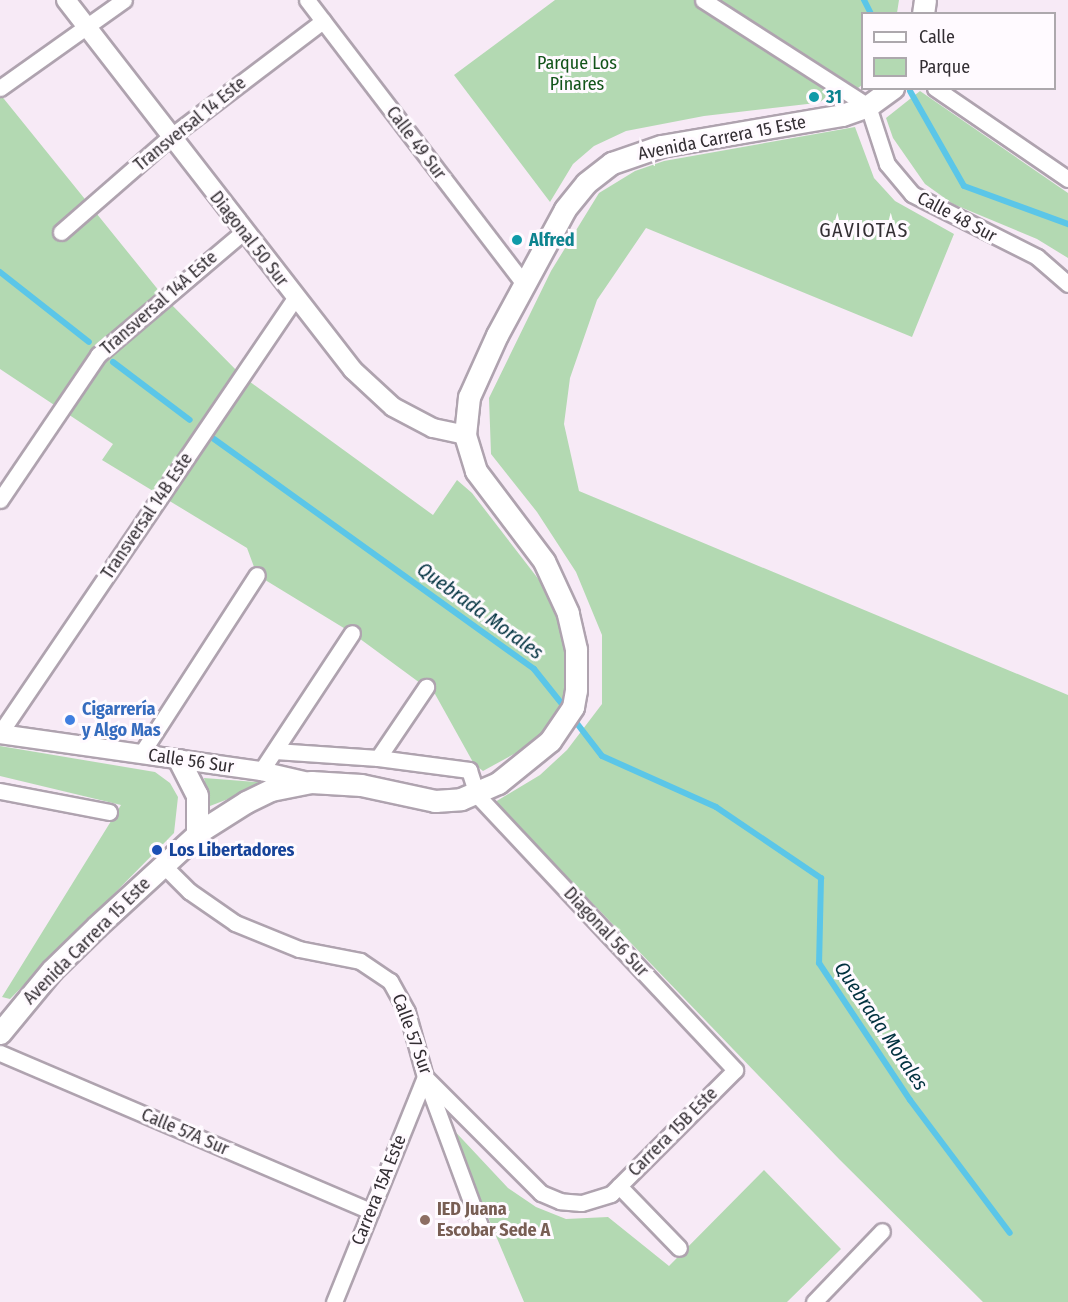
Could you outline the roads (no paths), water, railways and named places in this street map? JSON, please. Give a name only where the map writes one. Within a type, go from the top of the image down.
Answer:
[{"type":"main road","name":"Avenida Carrera 15 Este","points":[[4,1022],[52,970],[163,865],[197,835],[246,802],[271,790],[311,782],[361,785],[435,801],[477,795],[515,772],[562,726],[573,707],[576,649],[562,595],[540,554],[476,471],[465,435],[475,380],[575,195],[612,164],[661,146],[808,122],[868,106],[890,90]]},
{"type":"main road","points":[[179,760],[197,795],[197,835]]},
{"type":"street","name":"Diagonal 50 Sur","points":[[66,0],[243,232],[376,394],[434,428],[465,435]]},
{"type":"street","points":[[0,88],[124,0]]},
{"type":"street","name":"Calle 49 Sur","points":[[307,0],[525,285]]},
{"type":"street","points":[[703,0],[868,106]]},
{"type":"street","name":"Transversal 14 Este","points":[[61,232],[170,137],[323,21]]},
{"type":"street","points":[[938,90],[1068,178]]},
{"type":"street","name":"Calle 48 Sur","points":[[868,106],[887,164],[912,194],[1037,257],[1068,284]]},
{"type":"street","name":"Transversal 14A Este","points":[[0,500],[98,356],[243,232]]},
{"type":"street","name":"Transversal 14B Este","points":[[0,734],[295,298]]},
{"type":"street","points":[[141,754],[257,575]]},
{"type":"street","points":[[261,771],[352,633]]},
{"type":"street","points":[[378,758],[426,687]]},
{"type":"street","name":"Calle 56 Sur","points":[[0,734],[261,771],[311,782]]},
{"type":"street","points":[[275,751],[378,758],[469,770],[477,795]]},
{"type":"street","points":[[0,791],[109,812]]},
{"type":"street","name":"Diagonal 56 Sur","points":[[477,795],[735,1070]]},
{"type":"street","name":"Calle 57 Sur","points":[[163,865],[206,905],[235,923],[266,938],[360,961],[381,973],[403,1000],[424,1077],[541,1193],[571,1203],[592,1202],[615,1190]]},
{"type":"street","name":"Calle 57A Sur","points":[[0,1053],[371,1211]]},
{"type":"street","name":"Carrera 15B Este","points":[[615,1190],[735,1070]]},
{"type":"street","points":[[424,1077],[480,1226]]},
{"type":"street","name":"Carrera 15A Este","points":[[334,1302],[424,1077]]},
{"type":"street","points":[[615,1190],[680,1248]]},
{"type":"street","points":[[814,1302],[882,1231]]},
{"type":"waterway","points":[[864,0],[870,12]]},
{"type":"waterway","points":[[910,91],[964,186],[1068,224]]},
{"type":"waterway","name":"Quebrada Morales","points":[[0,272],[89,342]]},
{"type":"waterway","name":"Quebrada Morales","points":[[113,362],[190,420]]},
{"type":"waterway","name":"Quebrada Morales","points":[[214,439],[534,669],[566,709]]},
{"type":"waterway","name":"Quebrada Morales","points":[[572,717],[602,756],[716,807],[821,878],[819,963],[910,1100],[1010,1233]]},
{"type":"place","name":"31","points":[[814,97]]},
{"type":"place","name":"Alfred","points":[[517,240]]},
{"type":"place","name":"Cigarrería y Algo Mas","points":[[70,720]]},
{"type":"place","name":"Los Libertadores","points":[[157,850]]},
{"type":"place","name":"IED Juana Escobar Sede A","points":[[425,1220]]},
{"type":"district","name":"GAVIOTAS","points":[[864,230]]},
{"type":"park label","name":"Parque Los Pinares","points":[[577,74]]}]
